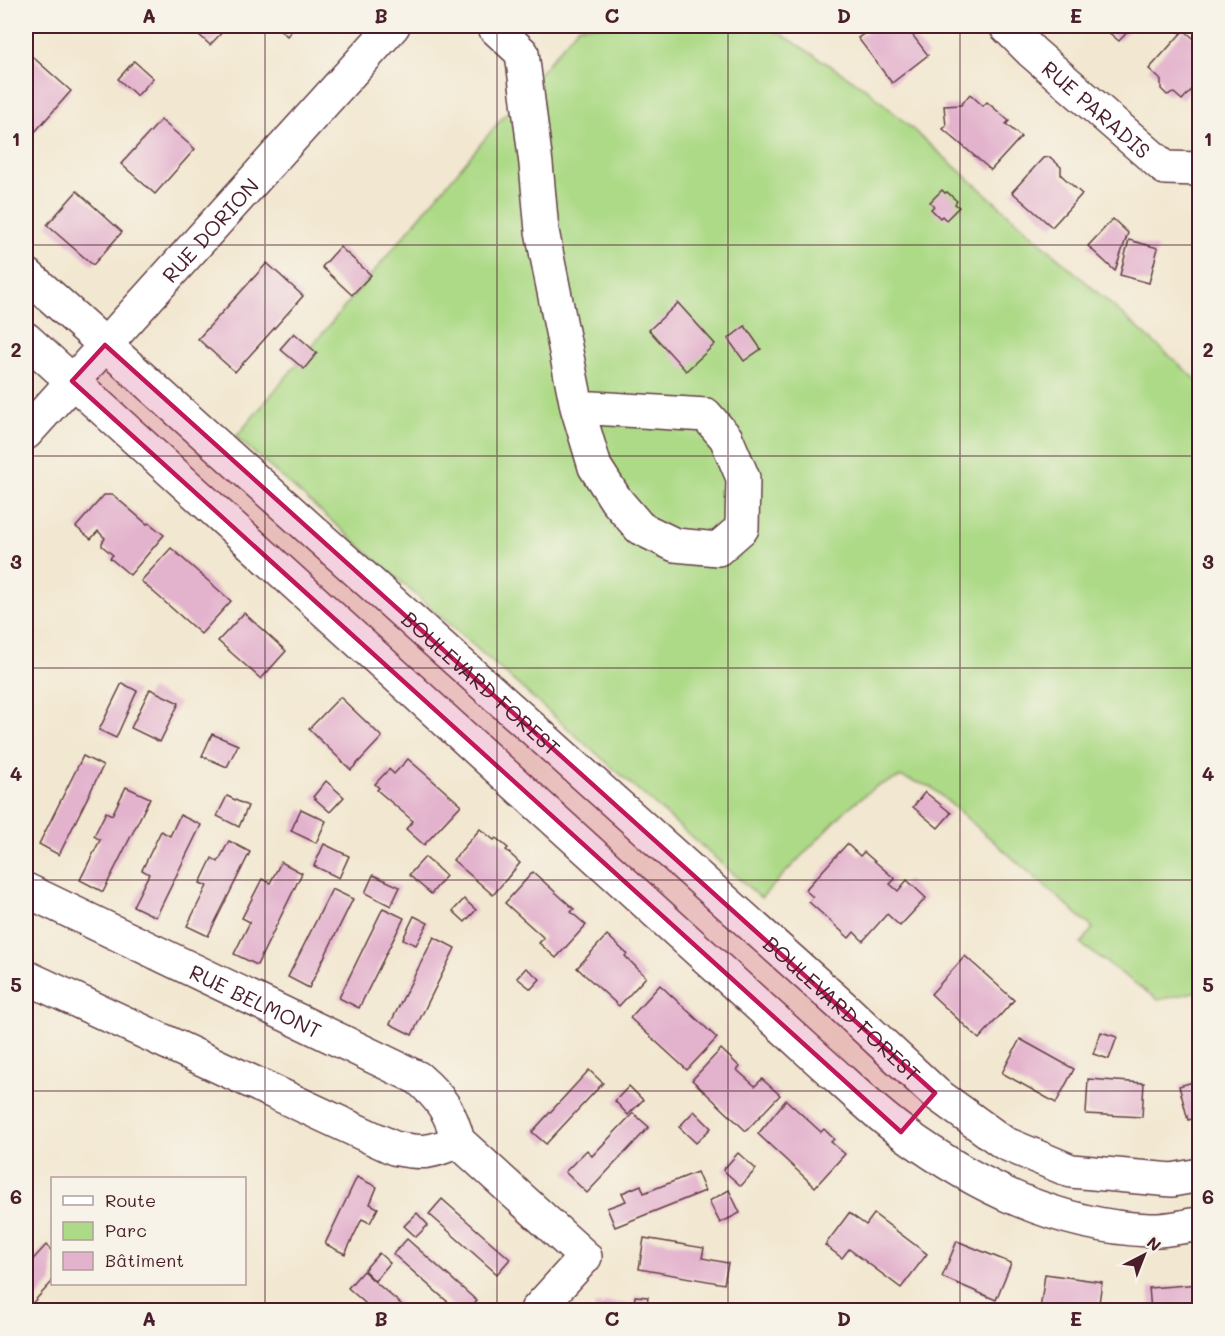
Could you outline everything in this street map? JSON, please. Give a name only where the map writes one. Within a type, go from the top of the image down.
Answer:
[{"type":"street","name":"RUE DORION","points":[[26,433],[393,26]]},
{"type":"street","points":[[493,26],[522,53],[542,231],[577,407],[595,467],[616,500],[640,528],[675,545],[718,549],[742,528],[743,478],[726,438],[706,416],[577,407]]},
{"type":"street","name":"RUE PARADIS","points":[[1006,26],[1165,168],[1200,169]]},
{"type":"street","name":"BOULEVARD FOREST","points":[[26,274],[843,1007],[935,1093],[1004,1143],[1071,1171],[1172,1180],[1200,1175]]},
{"type":"street","points":[[26,339],[822,1064],[901,1132],[981,1184],[1047,1212],[1106,1226],[1152,1230],[1200,1224]]},
{"type":"street","name":"RUE BELMONT","points":[[26,890],[418,1078],[443,1103],[454,1121],[458,1141],[585,1257],[537,1311]]},
{"type":"street","points":[[26,977],[394,1148],[418,1153],[443,1148],[458,1141]]},
{"type":"street","name":"BOULEVARD FOREST","points":[[901,1132],[935,1093]]},
{"type":"highlighted area","points":[[105,345],[935,1093],[901,1132],[72,381]]},
{"type":"green space","points":[[579,26],[769,26],[868,90],[1199,382],[1199,991],[1158,1000],[1081,944],[1093,928],[931,787],[901,777],[875,787],[847,809],[761,898],[236,437]]},
{"type":"building","points":[[200,26],[228,26],[210,45],[195,31]]},
{"type":"building","points":[[276,26],[296,26],[287,36]]},
{"type":"building","points":[[875,26],[907,26],[928,55],[892,83],[858,38]]},
{"type":"building","points":[[1101,26],[1133,26],[1119,41]]},
{"type":"building","points":[[1184,30],[1200,44],[1200,81],[1182,100],[1174,93],[1167,95],[1161,89],[1161,80],[1149,69]]},
{"type":"building","points":[[26,51],[71,91],[26,142]]},
{"type":"building","points":[[134,61],[153,78],[137,96],[118,79]]},
{"type":"building","points":[[970,94],[983,106],[987,102],[1009,121],[1006,124],[1021,137],[991,170],[943,129],[946,126],[944,106],[961,105]]},
{"type":"building","points":[[161,120],[195,149],[155,194],[121,164]]},
{"type":"building","points":[[1050,157],[1061,167],[1061,175],[1082,194],[1052,227],[1012,192],[1043,158]]},
{"type":"building","points":[[942,190],[957,201],[955,204],[959,207],[946,220],[942,216],[940,218],[931,209],[934,206],[930,202]]},
{"type":"building","points":[[77,191],[122,232],[93,265],[47,225]]},
{"type":"building","points":[[1113,219],[1128,233],[1115,271],[1088,246]]},
{"type":"building","points":[[1129,240],[1158,248],[1149,283],[1120,275]]},
{"type":"building","points":[[340,247],[371,275],[352,295],[322,267]]},
{"type":"building","points":[[267,263],[303,296],[235,372],[198,339]]},
{"type":"building","points":[[678,303],[715,344],[686,371],[649,330]]},
{"type":"building","points":[[745,326],[761,349],[744,361],[728,339]]},
{"type":"building","points":[[294,333],[317,353],[304,369],[280,349]]},
{"type":"building","points":[[104,495],[113,495],[147,524],[149,523],[164,535],[130,575],[110,558],[113,555],[102,546],[105,538],[98,531],[91,539],[76,527]]},
{"type":"building","points":[[171,548],[231,601],[201,634],[141,581]]},
{"type":"building","points":[[244,613],[286,651],[261,679],[218,641]]},
{"type":"building","points":[[122,683],[137,691],[116,738],[99,730]]},
{"type":"building","points":[[150,689],[179,703],[160,742],[131,728]]},
{"type":"building","points":[[340,697],[382,737],[351,770],[309,729]]},
{"type":"building","points":[[212,734],[238,745],[227,767],[202,756]]},
{"type":"building","points":[[83,756],[103,766],[59,855],[39,844]]},
{"type":"building","points":[[408,759],[461,805],[424,845],[406,829],[413,821],[377,790],[379,788],[375,784],[389,769],[394,774]]},
{"type":"building","points":[[326,781],[344,797],[330,812],[313,797]]},
{"type":"building","points":[[126,787],[150,798],[103,892],[80,880],[100,840],[94,836],[106,812],[112,815]]},
{"type":"building","points":[[925,792],[951,813],[938,828],[913,807]]},
{"type":"building","points":[[227,796],[248,806],[239,827],[217,816]]},
{"type":"building","points":[[301,809],[326,821],[316,843],[291,831]]},
{"type":"building","points":[[180,815],[201,825],[156,917],[133,906],[149,874],[142,870],[161,831],[170,836]]},
{"type":"building","points":[[480,829],[508,848],[506,850],[520,863],[493,895],[453,860]]},
{"type":"building","points":[[229,841],[250,852],[208,936],[187,926],[207,886],[200,883],[212,858],[218,862]]},
{"type":"building","points":[[324,844],[349,856],[339,878],[314,866]]},
{"type":"building","points":[[847,844],[860,856],[864,852],[895,879],[890,884],[898,891],[907,880],[926,898],[900,926],[887,914],[863,941],[854,932],[849,938],[809,902],[813,897],[805,890]]},
{"type":"building","points":[[425,857],[446,876],[431,894],[409,875]]},
{"type":"building","points":[[281,862],[302,873],[257,965],[234,954],[250,922],[242,918],[262,879],[270,883]]},
{"type":"building","points":[[533,872],[574,909],[571,912],[586,925],[556,958],[539,943],[544,938],[505,903]]},
{"type":"building","points":[[373,875],[400,887],[391,906],[365,893]]},
{"type":"building","points":[[332,889],[353,899],[309,988],[288,977]]},
{"type":"building","points":[[464,899],[476,910],[465,922],[453,911]]},
{"type":"building","points":[[383,908],[404,918],[359,1008],[339,998]]},
{"type":"building","points":[[414,916],[428,923],[416,945],[403,939]]},
{"type":"building","points":[[607,935],[646,977],[619,1006],[577,968]]},
{"type":"building","points":[[434,937],[455,948],[412,1035],[390,1024]]},
{"type":"building","points":[[965,956],[1014,1000],[979,1039],[931,994]]},
{"type":"building","points":[[526,968],[540,979],[531,989],[517,978]]},
{"type":"building","points":[[660,985],[717,1038],[687,1070],[630,1018]]},
{"type":"building","points":[[1101,1032],[1117,1037],[1109,1059],[1093,1054]]},
{"type":"building","points":[[1020,1039],[1074,1069],[1056,1103],[1002,1073]]},
{"type":"building","points":[[721,1049],[740,1067],[737,1070],[755,1086],[762,1079],[780,1095],[746,1131],[692,1080]]},
{"type":"building","points":[[589,1070],[603,1083],[546,1144],[532,1132]]},
{"type":"building","points":[[1088,1079],[1144,1083],[1142,1117],[1086,1114]]},
{"type":"building","points":[[1200,1080],[1200,1117],[1188,1120],[1179,1086]]},
{"type":"building","points":[[629,1086],[643,1100],[628,1115],[615,1101]]},
{"type":"building","points":[[786,1100],[821,1132],[824,1129],[834,1139],[831,1142],[845,1154],[815,1187],[758,1134]]},
{"type":"building","points":[[694,1111],[711,1128],[696,1143],[679,1127]]},
{"type":"building","points":[[633,1113],[649,1127],[587,1193],[565,1172],[587,1150],[592,1156]]},
{"type":"building","points":[[738,1153],[756,1169],[741,1186],[723,1170]]},
{"type":"building","points":[[697,1172],[705,1191],[615,1227],[607,1208],[626,1201],[622,1193],[641,1185],[644,1193]]},
{"type":"building","points":[[357,1177],[377,1187],[370,1204],[378,1208],[370,1223],[362,1219],[345,1254],[325,1244]]},
{"type":"building","points":[[729,1190],[740,1213],[720,1223],[709,1201]]},
{"type":"building","points":[[442,1199],[510,1259],[497,1274],[429,1214]]},
{"type":"building","points":[[417,1213],[428,1225],[416,1237],[404,1226]]},
{"type":"building","points":[[849,1213],[866,1225],[874,1214],[927,1254],[901,1288],[849,1249],[842,1258],[825,1245]]},
{"type":"building","points":[[644,1238],[704,1248],[702,1258],[728,1263],[724,1284],[639,1269]]},
{"type":"building","points":[[407,1239],[477,1301],[469,1310],[457,1310],[393,1254]]},
{"type":"building","points":[[957,1241],[1011,1263],[996,1300],[942,1277]]},
{"type":"building","points":[[46,1245],[51,1250],[51,1283],[26,1310],[26,1267]]},
{"type":"building","points":[[379,1253],[390,1263],[375,1281],[364,1270]]},
{"type":"building","points":[[363,1271],[408,1310],[373,1310],[348,1288]]},
{"type":"building","points":[[1045,1274],[1102,1282],[1098,1310],[1040,1310]]},
{"type":"building","points":[[1200,1284],[1200,1310],[1151,1310],[1149,1288]]},
{"type":"building","points":[[635,1296],[648,1297],[647,1306],[684,1310],[594,1310],[595,1304],[604,1305],[604,1302],[634,1304]]},
{"type":"building","points":[[998,1304],[1020,1310],[996,1310]]}]
